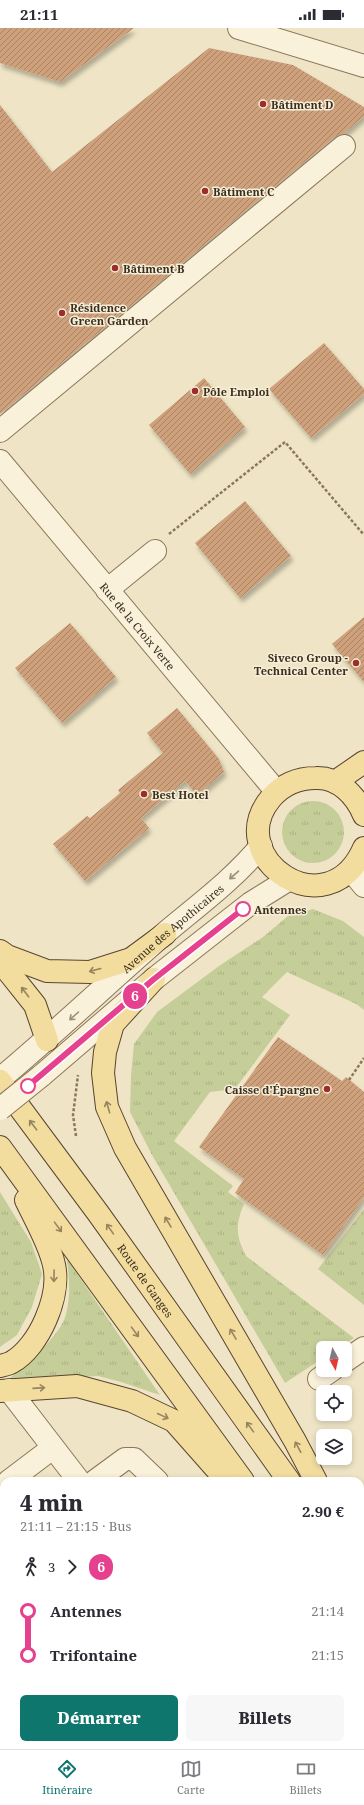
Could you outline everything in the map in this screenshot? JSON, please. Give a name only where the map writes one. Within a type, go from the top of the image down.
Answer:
[{"type":"main road","points":[[335,782],[364,762]]},
{"type":"main road","points":[[364,815],[359,802],[348,791],[335,782],[320,778],[304,778],[289,783],[276,792],[267,803],[260,817],[258,831],[261,846],[271,866],[288,880],[301,884],[328,884],[340,878],[357,878],[359,859],[364,848]]},
{"type":"main road","points":[[0,951],[7,956],[47,971],[90,972],[131,959],[165,934]]},
{"type":"main road","points":[[0,961],[35,1005],[47,1040]]},
{"type":"main road","points":[[154,979],[113,1024],[105,1052],[103,1073],[107,1106],[124,1148],[295,1441],[314,1477]]},
{"type":"main road","name":"Route de Ganges","points":[[0,1080],[98,1213],[286,1477]]},
{"type":"main road","points":[[0,1366],[12,1362],[33,1343],[54,1298],[54,1266],[40,1230],[1,1148]]},
{"type":"main road","points":[[1,1148],[240,1477]]},
{"type":"main road","points":[[5,1391],[77,1386],[132,1401],[174,1421],[223,1477]]},
{"type":"street","points":[[239,28],[364,66]]},
{"type":"street","points":[[0,431],[344,146]]},
{"type":"street","name":"Rue de la Croix Verte","points":[[0,461],[276,792]]},
{"type":"street","points":[[107,590],[159,544]]},
{"type":"street","name":"Avenue des Apothicaires","points":[[0,1109],[33,1067],[47,1040],[165,934],[244,867],[261,846]]},
{"type":"street","name":"Avenue des Apothicaires","points":[[0,1094],[33,1067],[154,979],[251,903],[288,880]]},
{"type":"street","name":"Avenue des Apothicaires","points":[[0,1080],[33,1067]]},
{"type":"street","points":[[352,1356],[364,1348]]},
{"type":"street","points":[[5,1391],[76,1477]]},
{"type":"street","points":[[14,1477],[52,1447]]},
{"type":"street","points":[[100,1477],[125,1459],[134,1459],[153,1477]]},
{"type":"path","points":[[159,544],[285,442],[364,535]]},
{"type":"path","points":[[350,1080],[364,1058]]},
{"type":"path","points":[[76,1136],[74,1097],[79,1072]]},
{"type":"green space","points":[[313,801],[330,806],[335,810],[339,815],[344,832],[339,849],[335,854],[330,858],[313,863],[296,858],[291,854],[287,849],[282,832],[287,815],[291,810],[296,806]]},
{"type":"green space","points":[[313,909],[343,921],[364,937],[364,1010],[356,1004],[287,972],[262,997],[290,1015],[235,1089],[210,1092],[174,1141],[233,1186],[228,1192],[244,1204],[239,1218],[238,1230],[240,1242],[246,1256],[354,1338],[349,1341],[316,1341],[316,1363],[285,1383],[152,1155],[130,1112],[134,1044],[157,1012],[219,966],[263,937],[288,916]]},
{"type":"green space","points":[[0,1192],[31,1242],[42,1274],[32,1307],[17,1335],[0,1347]]},
{"type":"green space","points":[[364,1209],[364,1305],[318,1269]]},
{"type":"green space","points":[[67,1259],[160,1395],[98,1376],[40,1379],[10,1378],[51,1340],[63,1322],[68,1307],[69,1293]]},
{"type":"building","points":[[0,28],[134,28],[60,82],[0,63]]},
{"type":"building","name":"Résidence Green Garden","points":[[209,48],[293,65],[364,107],[364,116],[343,134],[336,136],[0,414],[0,105],[52,172]]},
{"type":"building","points":[[324,343],[364,389],[364,394],[311,438],[269,389]]},
{"type":"building","points":[[204,378],[245,427],[190,474],[149,425]]},
{"type":"building","points":[[245,501],[291,556],[240,598],[195,543]]},
{"type":"building","name":"Siveco Group - Technical Center","points":[[364,617],[364,682],[332,644]]},
{"type":"building","points":[[70,623],[116,677],[62,723],[15,668]]},
{"type":"building","points":[[177,708],[219,759],[224,772],[197,795],[185,781],[141,818],[149,828],[85,881],[53,844],[87,816],[90,818],[120,793],[118,790],[163,753],[147,733]]},
{"type":"building","points":[[278,1037],[342,1081],[346,1077],[364,1092],[364,1197],[323,1255],[235,1193],[244,1179],[199,1147]]},
{"type":"bus line","name":"6","points":[[28,1086],[154,979],[243,909]]},
{"type":"place","name":"Bâtiment D","points":[[263,104]]},
{"type":"place","name":"Bâtiment C","points":[[205,191]]},
{"type":"place","name":"Bâtiment B","points":[[115,268]]},
{"type":"place","name":"Résidence Green Garden","points":[[62,313]]},
{"type":"place","name":"Pôle Emploi","points":[[195,391]]},
{"type":"place","name":"Siveco Group - Technical Center","points":[[356,663]]},
{"type":"place","name":"Best Hotel","points":[[144,794]]},
{"type":"place","name":"Antennes","points":[[243,909]]},
{"type":"place","name":"Caisse d'Épargne","points":[[327,1089]]}]
